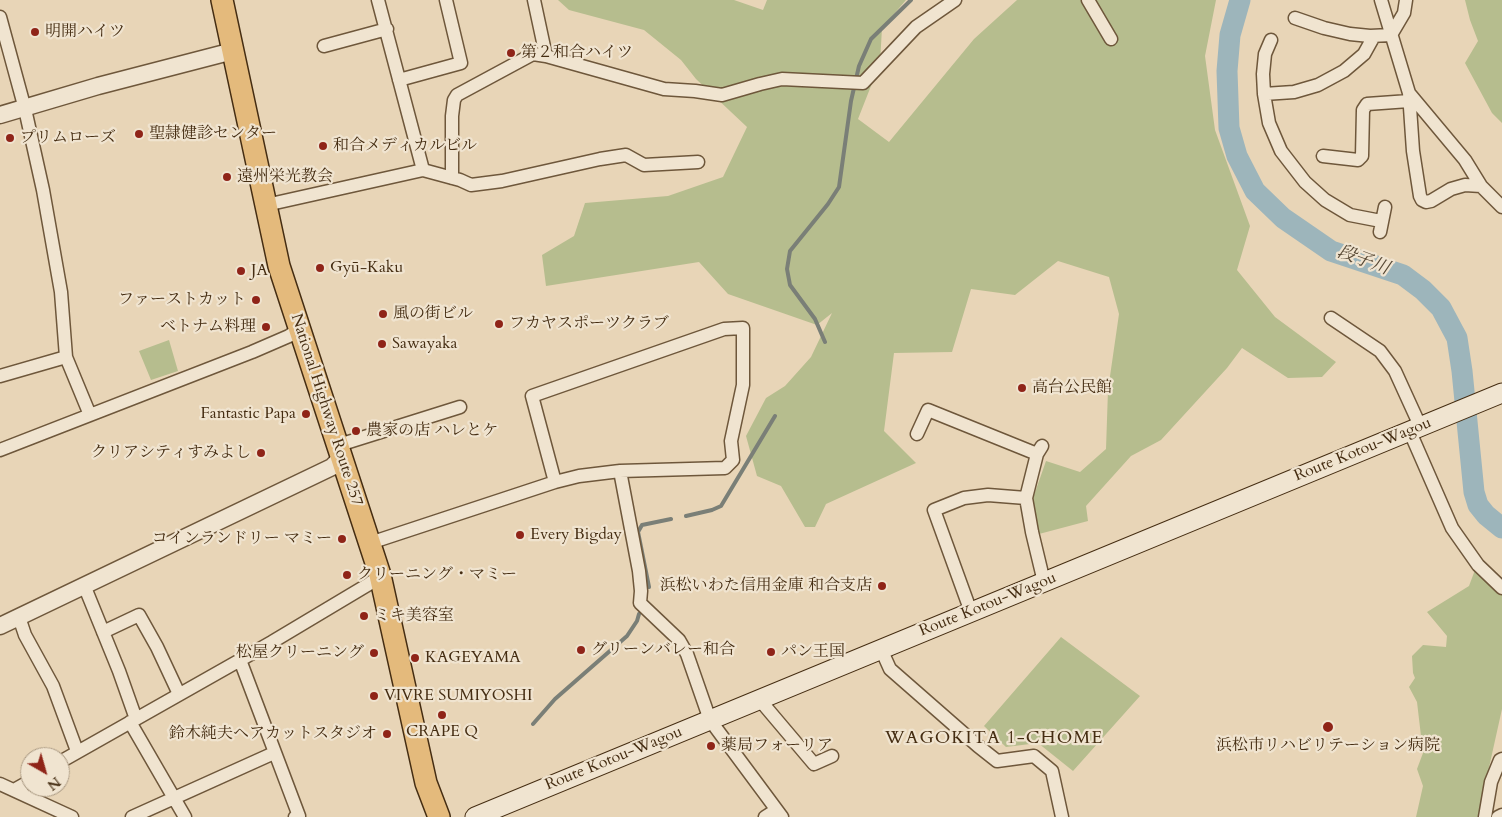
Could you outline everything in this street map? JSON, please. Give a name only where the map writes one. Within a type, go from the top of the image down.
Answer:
[{"type":"highway","name":"National Highway Route 257","points":[[222,0],[279,266],[298,329],[341,451],[380,575],[426,783],[439,817]]},
{"type":"main road","name":"Route Kotou-Wagou","points":[[475,817],[1502,393]]},
{"type":"street","points":[[380,0],[423,170]]},
{"type":"street","points":[[399,80],[462,64],[446,0]]},
{"type":"street","points":[[534,0],[546,56]]},
{"type":"street","points":[[452,178],[452,116],[454,100],[457,96],[533,54],[664,89],[722,95],[782,79],[862,83],[916,27],[955,0]]},
{"type":"street","points":[[1088,0],[1110,39]]},
{"type":"street","points":[[1382,0],[1409,97],[1413,151],[1422,200],[1426,202],[1432,201],[1451,189],[1465,185],[1481,186]]},
{"type":"street","points":[[1391,35],[1404,13],[1406,0]]},
{"type":"street","points":[[0,17],[25,109],[43,190],[61,292],[66,357],[90,415]]},
{"type":"street","points":[[1295,18],[1324,28],[1350,34],[1391,35]]},
{"type":"street","points":[[324,46],[387,30]]},
{"type":"street","points":[[1264,94],[1294,92],[1318,85],[1344,71],[1364,54],[1374,36]]},
{"type":"street","points":[[1270,40],[1265,54],[1264,94],[1269,124],[1281,151],[1305,182],[1325,200],[1350,215],[1381,226],[1385,207]]},
{"type":"street","points":[[0,115],[98,86],[233,50]]},
{"type":"street","points":[[1323,156],[1358,160],[1362,156],[1363,110],[1367,104],[1409,97]]},
{"type":"street","points":[[1409,97],[1465,160],[1481,186],[1502,207]]},
{"type":"street","points":[[266,205],[423,170],[471,185],[502,181],[600,159],[626,156],[644,165],[698,162]]},
{"type":"street","points":[[1331,318],[1380,351],[1395,371],[1452,528],[1478,564],[1502,588]]},
{"type":"street","points":[[370,542],[555,482],[579,476],[620,471],[725,468],[733,460],[732,441],[742,385],[743,328],[724,329],[532,396],[555,482]]},
{"type":"street","points":[[0,450],[267,346],[289,336],[298,329]]},
{"type":"street","points":[[0,376],[66,357]]},
{"type":"street","points":[[0,626],[332,467],[341,451],[460,407]]},
{"type":"street","points":[[917,434],[928,410],[1039,450],[1026,498],[1044,582]]},
{"type":"street","points":[[620,471],[639,571],[640,603],[679,640],[688,654],[710,720],[779,813],[765,817]]},
{"type":"street","points":[[971,612],[934,510],[964,498],[988,495],[1026,498]]},
{"type":"street","points":[[70,756],[240,660],[369,584],[380,575]]},
{"type":"street","points":[[84,585],[104,632],[133,720],[185,817]]},
{"type":"street","points":[[104,632],[139,615],[157,647],[179,694]]},
{"type":"street","points":[[18,617],[25,635],[54,686],[77,751]]},
{"type":"street","points":[[881,649],[890,668],[997,761],[1034,756],[1052,771],[1062,817]]},
{"type":"street","points":[[240,660],[299,816],[295,817]]},
{"type":"street","points":[[759,699],[814,764],[832,756]]},
{"type":"street","points":[[132,817],[274,753]]},
{"type":"street","points":[[1485,817],[1491,782],[1502,759]]},
{"type":"street","points":[[0,784],[72,817]]},
{"type":"street","points":[[14,790],[20,786]]},
{"type":"street","points":[[1498,817],[1502,815]]},
{"type":"green space","points":[[558,0],[734,0],[763,10],[767,0],[906,0],[882,28],[880,63],[858,119],[889,142],[974,39],[1017,0],[1216,0],[1205,56],[1215,130],[1250,226],[1237,270],[1275,317],[1336,362],[1322,377],[1288,378],[1242,348],[1227,368],[1161,440],[1131,456],[1086,506],[1088,521],[1039,534],[1032,501],[1046,461],[1080,472],[1106,449],[1108,390],[1119,314],[1109,277],[1058,261],[1015,295],[971,289],[952,352],[894,353],[884,431],[916,463],[826,504],[815,527],[805,527],[781,486],[757,476],[746,436],[766,398],[785,386],[811,357],[832,313],[817,325],[728,294],[699,262],[546,286],[542,255],[574,236],[585,203],[668,196],[723,177],[747,127],[696,79],[681,60],[644,30],[569,10]]},
{"type":"green space","points":[[1465,0],[1502,0],[1502,123],[1492,113],[1465,63],[1478,41]]},
{"type":"green space","points":[[169,340],[178,371],[151,380],[139,351]]},
{"type":"green space","points":[[1475,570],[1502,595],[1502,709],[1478,817],[1416,817],[1423,786],[1417,769],[1423,753],[1417,702],[1409,687],[1415,678],[1412,656],[1423,645],[1446,647],[1447,636],[1427,612],[1469,586]]},
{"type":"green space","points":[[1061,637],[1140,696],[1073,771],[1038,743],[1006,747],[984,726]]},
{"type":"waterway","points":[[825,342],[815,319],[790,285],[787,269],[790,251],[828,204],[839,187],[851,101],[859,66],[871,39],[911,0]]},
{"type":"waterway","name":"段子川","points":[[1240,0],[1230,35],[1227,71],[1229,128],[1237,156],[1255,191],[1283,218],[1331,251],[1403,275],[1423,290],[1441,308],[1457,338],[1474,492],[1478,505],[1486,515],[1502,528]]},
{"type":"waterway","points":[[686,516],[721,506],[775,416]]},
{"type":"waterway","points":[[649,587],[638,532],[642,525],[671,519]]},
{"type":"waterway","points":[[533,724],[555,699],[627,636],[637,621],[639,614]]},
{"type":"place","name":"明開ハイツ","points":[[35,32]]},
{"type":"place","name":"第２和合ハイツ","points":[[511,53]]},
{"type":"place","name":"聖隷健診センター","points":[[139,134]]},
{"type":"place","name":"プリムローズ","points":[[10,138]]},
{"type":"place","name":"和合メディカルビル","points":[[323,146]]},
{"type":"place","name":"遠州栄光教会","points":[[227,177]]},
{"type":"place","name":"Gyū-Kaku","points":[[320,268]]},
{"type":"place","name":"JA","points":[[241,271]]},
{"type":"place","name":"ファーストカット","points":[[256,300]]},
{"type":"place","name":"風の街ビル","points":[[383,314]]},
{"type":"place","name":"フカヤスポーツクラブ","points":[[499,324]]},
{"type":"place","name":"ベトナム料理","points":[[266,327]]},
{"type":"place","name":"Sawayaka","points":[[382,344]]},
{"type":"place","name":"高台公民館","points":[[1022,388]]},
{"type":"place","name":"Fantastic Papa","points":[[306,414]]},
{"type":"place","name":"農家の店 ハレとケ","points":[[356,431]]},
{"type":"place","name":"クリアシティすみよし","points":[[261,453]]},
{"type":"place","name":"Every Bigday","points":[[520,535]]},
{"type":"place","name":"コインランドリー マミー","points":[[342,539]]},
{"type":"place","name":"クリーニング・マミー","points":[[347,575]]},
{"type":"place","name":"浜松いわた信用金庫 和合支店","points":[[882,586]]},
{"type":"place","name":"ミキ美容室","points":[[364,616]]},
{"type":"place","name":"グリーンバレー和合","points":[[581,650]]},
{"type":"place","name":"パン王国","points":[[771,652]]},
{"type":"place","name":"松屋クリーニング","points":[[374,653]]},
{"type":"place","name":"KAGEYAMA","points":[[415,658]]},
{"type":"place","name":"VIVRE SUMIYOSHI","points":[[374,696]]},
{"type":"place","name":"CRAPE Q","points":[[442,715]]},
{"type":"place","name":"浜松市リハビリテーション病院","points":[[1328,727]]},
{"type":"place","name":"鈴木純夫ヘアカットスタジオ","points":[[387,734]]},
{"type":"place","name":"薬局フォーリア","points":[[711,746]]},
{"type":"district","name":"WAGOKITA 1-CHOME","points":[[994,739]]}]
